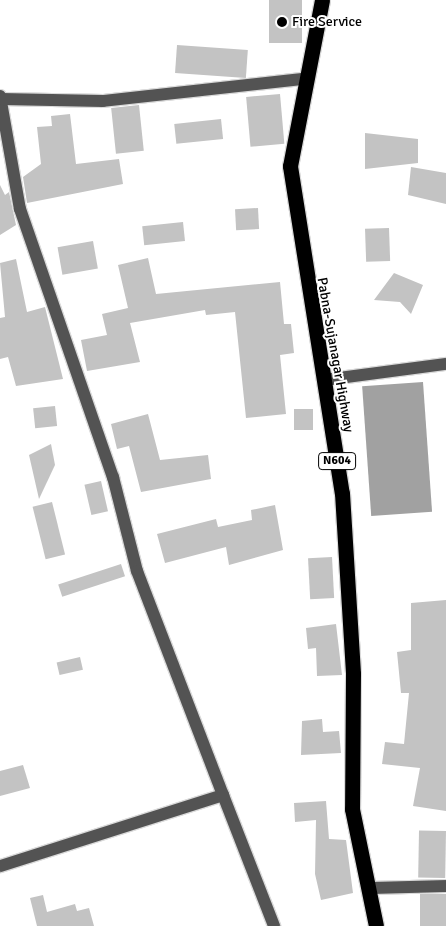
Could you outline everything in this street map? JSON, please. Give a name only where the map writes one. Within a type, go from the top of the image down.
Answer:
[{"type":"highway","name":"Pabna-Sujanagar Highway","points":[[322,0],[303,79],[290,166],[342,493],[352,674],[352,809],[376,926]]},
{"type":"street","points":[[274,926],[137,571],[113,477],[20,209],[0,98],[103,101],[303,79]]},
{"type":"street","points":[[324,380],[446,364]]},
{"type":"street","points":[[0,866],[223,795]]},
{"type":"street","points":[[368,888],[446,886]]},
{"type":"shaded area","points":[[423,382],[432,512],[371,516],[362,386]]},
{"type":"building","name":"Fire Service","points":[[269,0],[302,0],[302,43],[269,43]]},
{"type":"building","points":[[177,45],[248,50],[246,78],[175,73]]},
{"type":"building","points":[[280,94],[284,144],[250,147],[246,97]]},
{"type":"building","points":[[139,105],[144,151],[116,154],[111,108]]},
{"type":"building","points":[[70,114],[76,164],[119,159],[123,184],[27,203],[23,177],[41,164],[37,127],[52,126],[51,116]]},
{"type":"building","points":[[221,119],[223,139],[176,144],[174,124]]},
{"type":"building","points":[[365,133],[418,139],[418,163],[365,169]]},
{"type":"building","points":[[411,167],[446,173],[446,204],[408,195]]},
{"type":"building","points":[[0,185],[5,195],[9,192],[16,225],[0,235]]},
{"type":"building","points":[[258,208],[259,229],[236,230],[235,209]]},
{"type":"building","points":[[183,222],[185,241],[144,245],[142,226]]},
{"type":"building","points":[[389,228],[390,261],[366,262],[365,229]]},
{"type":"building","points":[[93,241],[98,269],[62,275],[58,247]]},
{"type":"building","points":[[148,258],[156,294],[280,282],[284,324],[291,324],[294,353],[280,355],[286,414],[246,418],[235,312],[206,315],[205,310],[130,323],[140,362],[87,371],[81,340],[107,335],[102,314],[128,308],[118,265]]},
{"type":"building","points":[[16,259],[27,312],[45,307],[63,379],[16,386],[8,357],[0,359],[0,318],[5,317],[0,263]]},
{"type":"building","points":[[394,273],[423,285],[411,314],[400,302],[374,300]]},
{"type":"building","points":[[55,406],[57,426],[35,428],[33,408]]},
{"type":"building","points":[[294,409],[313,409],[313,430],[294,430]]},
{"type":"building","points":[[148,414],[160,460],[208,455],[211,479],[141,492],[129,446],[117,449],[111,424]]},
{"type":"building","points":[[51,444],[55,465],[39,499],[29,455]]},
{"type":"building","points":[[101,481],[108,511],[91,515],[84,485]]},
{"type":"building","points":[[52,502],[65,554],[46,559],[33,507]]},
{"type":"building","points":[[275,505],[283,550],[229,565],[226,547],[165,563],[157,534],[216,519],[218,527],[252,520],[251,510]]},
{"type":"building","points":[[332,557],[334,598],[310,599],[308,558]]},
{"type":"building","points":[[121,564],[125,576],[62,597],[58,584]]},
{"type":"building","points":[[446,600],[446,811],[413,806],[420,768],[382,764],[385,742],[404,744],[409,693],[401,693],[397,652],[411,650],[411,603]]},
{"type":"building","points":[[336,624],[342,675],[317,676],[316,648],[308,649],[306,628]]},
{"type":"building","points":[[80,657],[83,670],[60,675],[57,662]]},
{"type":"building","points":[[322,719],[323,732],[339,731],[341,753],[301,755],[302,721]]},
{"type":"building","points":[[23,765],[30,788],[0,796],[0,771]]},
{"type":"building","points":[[326,801],[329,839],[346,840],[353,893],[321,900],[315,874],[316,820],[295,822],[294,803]]},
{"type":"building","points":[[419,831],[446,831],[445,878],[418,878]]},
{"type":"building","points":[[420,894],[446,894],[446,926],[420,926]]},
{"type":"building","points":[[43,895],[47,912],[75,904],[77,911],[89,908],[94,926],[37,926],[30,898]]},
{"type":"place","name":"Fire Service","points":[[282,22]]}]
